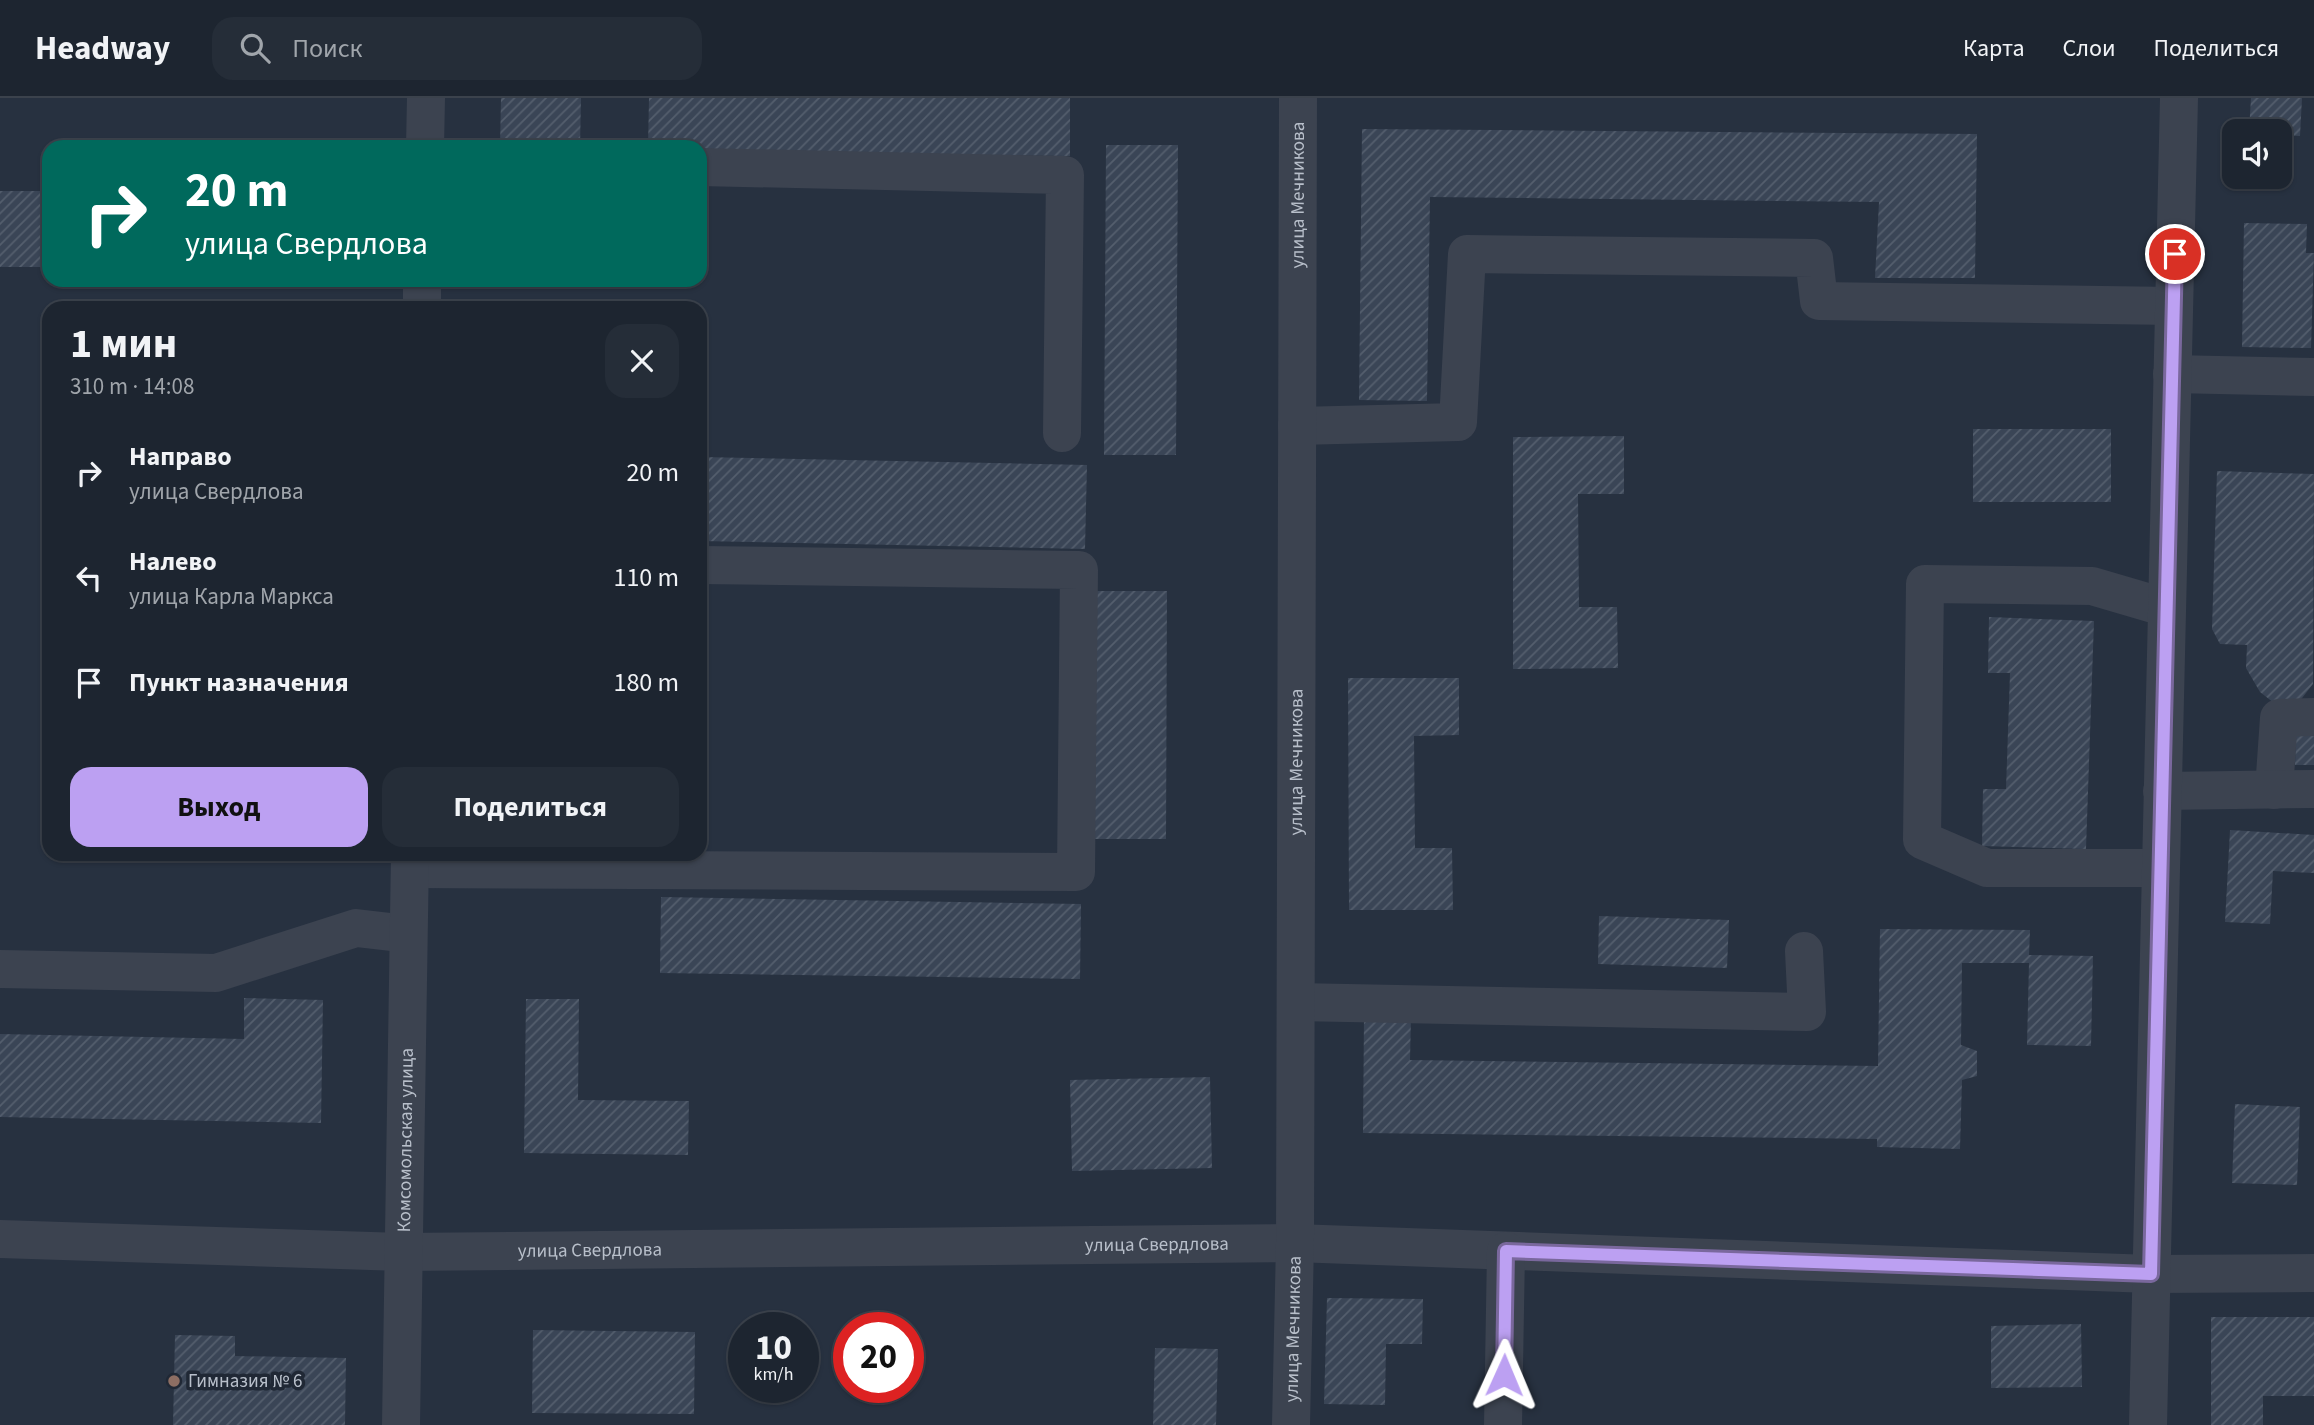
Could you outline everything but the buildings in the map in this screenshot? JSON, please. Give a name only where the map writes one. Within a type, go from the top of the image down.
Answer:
[{"type":"street","points":[[425,140],[426,98]]},
{"type":"street","name":"улица Мечникова","points":[[1291,1425],[1296,1244],[1298,98]]},
{"type":"street","points":[[2148,1425],[2179,98]]},
{"type":"street","points":[[707,167],[1065,175],[1062,433]]},
{"type":"street","points":[[1297,426],[1458,422],[1467,254],[1814,258],[1819,301],[2174,306]]},
{"type":"street","points":[[2172,374],[2314,377]]},
{"type":"street","points":[[410,862],[1076,872],[1079,570],[707,565]]},
{"type":"street","points":[[2161,868],[1987,868],[1922,840],[1925,584],[2092,586],[2167,608]]},
{"type":"street","points":[[2274,790],[2278,718],[2314,717]]},
{"type":"street","points":[[2162,791],[2314,789]]},
{"type":"street","name":"Комсомольская улица","points":[[401,1425],[410,862]]},
{"type":"street","points":[[0,970],[216,973],[356,929],[408,934]]},
{"type":"street","points":[[1296,1002],[1807,1012],[1804,951]]},
{"type":"street","name":"улица Свердлова","points":[[0,1239],[402,1252],[1296,1244],[2151,1274],[2314,1273]]},
{"type":"street","points":[[1503,1425],[1506,1251]]},
{"type":"place","name":"Гимназия № 6","points":[[174,1381]]},
{"type":"route","points":[[1504,1375],[1506,1251],[2151,1274],[2175,254]]}]
